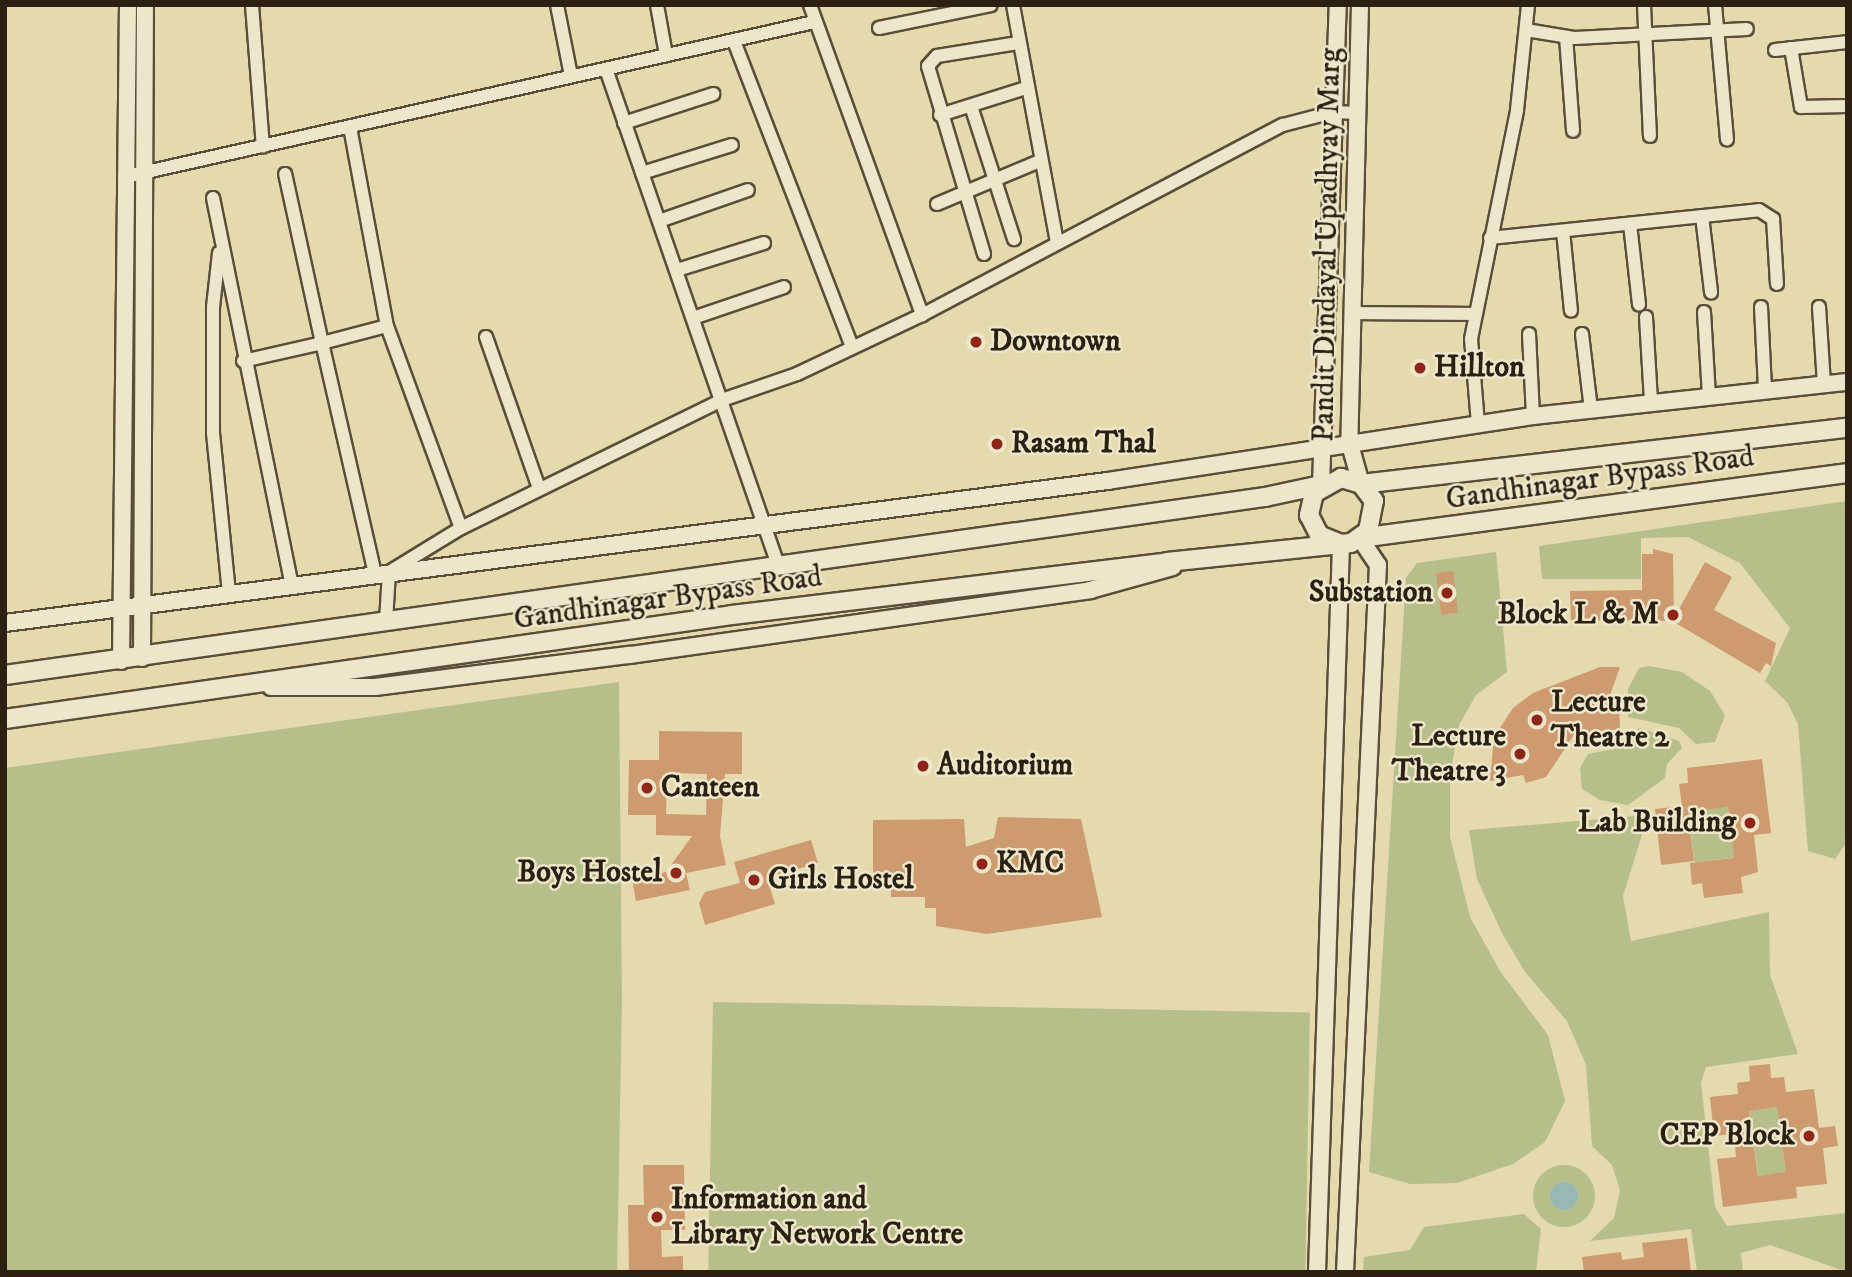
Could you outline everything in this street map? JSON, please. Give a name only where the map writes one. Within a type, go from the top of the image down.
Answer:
[{"type":"main road","name":"Gandhinagar Bypass Road","points":[[1361,484],[1847,428]]},
{"type":"main road","name":"Gandhinagar Bypass Road","points":[[1360,538],[1847,473]]},
{"type":"main road","points":[[1341,478],[1361,484],[1375,511],[1360,538],[1340,544],[1312,527],[1309,504],[1321,485],[1341,478]]},
{"type":"main road","name":"Gandhinagar Bypass Road","points":[[5,675],[142,658],[777,562],[1060,527],[1321,485]]},
{"type":"main road","name":"Gandhinagar Bypass Road","points":[[5,719],[733,615],[1340,544]]},
{"type":"street","points":[[121,661],[118,609],[128,5]]},
{"type":"street","points":[[142,658],[139,607],[145,5]]},
{"type":"street","points":[[252,5],[263,147]]},
{"type":"street","points":[[557,5],[571,76]]},
{"type":"street","points":[[657,5],[666,55]]},
{"type":"street","points":[[810,5],[922,315]]},
{"type":"street","points":[[879,28],[991,5]]},
{"type":"street","points":[[1013,5],[1026,88],[1057,243]]},
{"type":"street","name":"Pandit Dindayal Upadhyay Marg","points":[[1321,485],[1338,5]]},
{"type":"street","name":"Pandit Dindayal Upadhyay Marg","points":[[1360,5],[1349,441],[1361,484]]},
{"type":"street","points":[[1478,424],[1469,361],[1474,314],[1517,110],[1528,5]]},
{"type":"street","points":[[1644,5],[1650,136]]},
{"type":"street","points":[[1714,5],[1727,139]]},
{"type":"street","points":[[124,177],[814,22]]},
{"type":"street","points":[[1526,30],[1566,37],[1645,36],[1747,29]]},
{"type":"street","points":[[1566,37],[1573,131]]},
{"type":"street","points":[[734,41],[852,347]]},
{"type":"street","points":[[1775,50],[1847,42]]},
{"type":"street","points":[[984,254],[940,115],[931,60],[1018,43]]},
{"type":"street","points":[[1791,48],[1801,107],[1847,106]]},
{"type":"street","points":[[606,69],[777,562]]},
{"type":"street","points":[[940,115],[1026,88]]},
{"type":"street","points":[[624,123],[713,94]]},
{"type":"street","points":[[971,106],[1014,239]]},
{"type":"street","points":[[382,573],[539,488],[722,400],[922,315],[1283,125],[1333,111],[1359,113]]},
{"type":"street","points":[[350,127],[387,327],[461,528]]},
{"type":"street","points":[[642,173],[732,145]]},
{"type":"street","points":[[937,204],[1040,161]]},
{"type":"street","points":[[285,174],[322,343],[382,573],[386,621]]},
{"type":"street","points":[[659,221],[748,190]]},
{"type":"street","points":[[213,198],[243,361],[292,585]]},
{"type":"street","points":[[1490,238],[1702,216],[1769,212],[1777,284]]},
{"type":"street","points":[[1702,216],[1711,292]]},
{"type":"street","points":[[1630,224],[1639,303]]},
{"type":"street","points":[[1563,231],[1571,311]]},
{"type":"street","points":[[677,270],[764,243]]},
{"type":"street","points":[[221,247],[213,307],[213,433],[229,594]]},
{"type":"street","points":[[693,318],[784,287]]},
{"type":"street","points":[[1761,307],[1765,390]]},
{"type":"street","points":[[1819,307],[1824,384]]},
{"type":"street","points":[[1704,312],[1709,396]]},
{"type":"street","points":[[1353,313],[1474,314]]},
{"type":"street","points":[[1646,317],[1651,402]]},
{"type":"street","points":[[243,361],[387,327]]},
{"type":"street","points":[[1529,334],[1533,416]]},
{"type":"street","points":[[1582,334],[1591,410]]},
{"type":"street","points":[[486,337],[539,488]]},
{"type":"street","points":[[5,623],[1082,485],[1322,448],[1349,441],[1533,416],[1847,382]]},
{"type":"street","points":[[1345,1272],[1378,565],[1360,538]]},
{"type":"street","points":[[1318,1272],[1340,544]]},
{"type":"street","points":[[228,687],[375,687],[629,655],[1090,590],[1203,559]]},
{"type":"street","points":[[1321,1218],[1347,1217]]},
{"type":"green space","points":[[1847,501],[1847,842],[1835,859],[1808,851],[1798,724],[1787,702],[1765,681],[1790,628],[1740,563],[1688,537],[1641,538],[1641,579],[1542,579],[1539,546]]},
{"type":"green space","points":[[1496,552],[1507,672],[1476,695],[1459,725],[1450,776],[1450,837],[1470,917],[1500,971],[1548,1035],[1565,1101],[1545,1142],[1513,1164],[1457,1183],[1410,1184],[1369,1172],[1406,578],[1417,563]]},
{"type":"green space","points":[[1649,666],[1682,672],[1710,691],[1725,715],[1715,742],[1696,744],[1679,728],[1628,717],[1628,689],[1639,668]]},
{"type":"green space","points":[[619,682],[622,1001],[617,1272],[5,1272],[5,768]]},
{"type":"green space","points":[[1639,728],[1679,741],[1682,748],[1667,764],[1665,778],[1628,805],[1600,800],[1582,789],[1580,768],[1588,754],[1614,749]]},
{"type":"green space","points":[[1728,807],[1734,858],[1695,862],[1688,812]]},
{"type":"green space","points":[[1648,815],[1623,896],[1631,941],[1769,912],[1770,975],[1798,1054],[1706,1067],[1701,1083],[1715,1207],[1727,1226],[1847,1213],[1847,1272],[1770,1245],[1741,1253],[1743,1272],[1697,1272],[1691,1229],[1590,1241],[1614,1218],[1620,1190],[1612,1165],[1592,1146],[1586,1065],[1567,1021],[1525,972],[1502,933],[1477,879],[1469,830]]},
{"type":"green space","points":[[713,1002],[1310,1012],[1305,1272],[708,1272]]},
{"type":"green space","points":[[1777,1107],[1786,1172],[1758,1176],[1749,1111]]},
{"type":"green space","points":[[1564,1165],[1586,1174],[1595,1196],[1586,1218],[1564,1227],[1542,1218],[1533,1196],[1542,1174]]},
{"type":"green space","points":[[1524,1214],[1541,1229],[1536,1272],[1363,1272],[1364,1257],[1410,1250],[1424,1227]]},
{"type":"water","points":[[1564,1182],[1574,1186],[1578,1196],[1574,1206],[1564,1210],[1554,1206],[1550,1196],[1554,1186]]},
{"type":"building","name":"Block L & M","points":[[1653,549],[1673,554],[1674,618],[1705,562],[1732,577],[1714,610],[1776,643],[1771,666],[1766,663],[1760,673],[1672,621],[1571,620],[1570,591],[1642,590],[1642,554],[1653,554]]},
{"type":"building","name":"Substation","points":[[1453,571],[1458,613],[1441,615],[1436,573]]},
{"type":"building","points":[[1600,667],[1620,667],[1609,698],[1619,697],[1620,729],[1574,735],[1546,777],[1526,783],[1523,775],[1490,781],[1494,737],[1513,708],[1533,693]]},
{"type":"building","name":"Canteen","points":[[659,731],[742,732],[742,774],[725,774],[720,836],[726,865],[686,873],[690,890],[636,901],[632,879],[666,872],[692,836],[656,835],[656,815],[628,815],[629,760],[659,760]],"holes":[[[667,773],[707,774],[706,815],[666,814]]]},
{"type":"building","name":"Lab Building","points":[[1762,759],[1771,833],[1754,835],[1758,872],[1741,877],[1743,893],[1704,898],[1702,883],[1692,885],[1690,863],[1734,858],[1728,807],[1688,812],[1694,861],[1661,865],[1655,809],[1682,806],[1679,784],[1688,783],[1687,768]]},
{"type":"building","name":"KMC","points":[[998,817],[1081,819],[1102,917],[987,934],[936,926],[936,908],[925,908],[925,897],[891,897],[891,883],[873,882],[873,820],[964,819],[966,847],[994,838]]},
{"type":"building","name":"Girls Hostel","points":[[811,840],[818,863],[767,878],[775,904],[705,925],[699,903],[705,892],[740,883],[734,862]]},
{"type":"building","name":"CEP Block","points":[[1770,1064],[1771,1078],[1784,1077],[1786,1092],[1814,1089],[1819,1128],[1835,1126],[1838,1146],[1823,1148],[1827,1184],[1796,1187],[1797,1198],[1723,1207],[1717,1159],[1736,1157],[1734,1134],[1714,1136],[1710,1097],[1738,1094],[1737,1083],[1750,1081],[1749,1066]],"holes":[[[1777,1107],[1786,1172],[1758,1176],[1749,1111]]]},
{"type":"building","name":"Information and Library Network Centre","points":[[643,1165],[684,1165],[685,1230],[661,1230],[662,1257],[683,1256],[683,1272],[629,1272],[628,1205],[644,1205]]},
{"type":"building","points":[[1687,1238],[1691,1272],[1584,1272],[1582,1257],[1621,1252],[1622,1260],[1644,1257],[1642,1243]]},
{"type":"place","name":"Downtown","points":[[976,342]]},
{"type":"place","name":"Hillton","points":[[1420,368]]},
{"type":"place","name":"Rasam Thal","points":[[997,444]]},
{"type":"place","name":"Substation","points":[[1447,593]]},
{"type":"place","name":"Block L & M","points":[[1673,615]]},
{"type":"place","name":"Lecture Theatre 2","points":[[1537,720]]},
{"type":"place","name":"Lecture Theatre 3","points":[[1520,754]]},
{"type":"place","name":"Auditorium","points":[[923,766]]},
{"type":"place","name":"Canteen","points":[[647,788]]},
{"type":"place","name":"Lab Building","points":[[1750,823]]},
{"type":"place","name":"KMC","points":[[982,864]]},
{"type":"place","name":"Boys Hostel","points":[[676,873]]},
{"type":"place","name":"Girls Hostel","points":[[754,880]]},
{"type":"place","name":"CEP Block","points":[[1809,1136]]},
{"type":"place","name":"Information and Library Network Centre","points":[[657,1217]]}]
